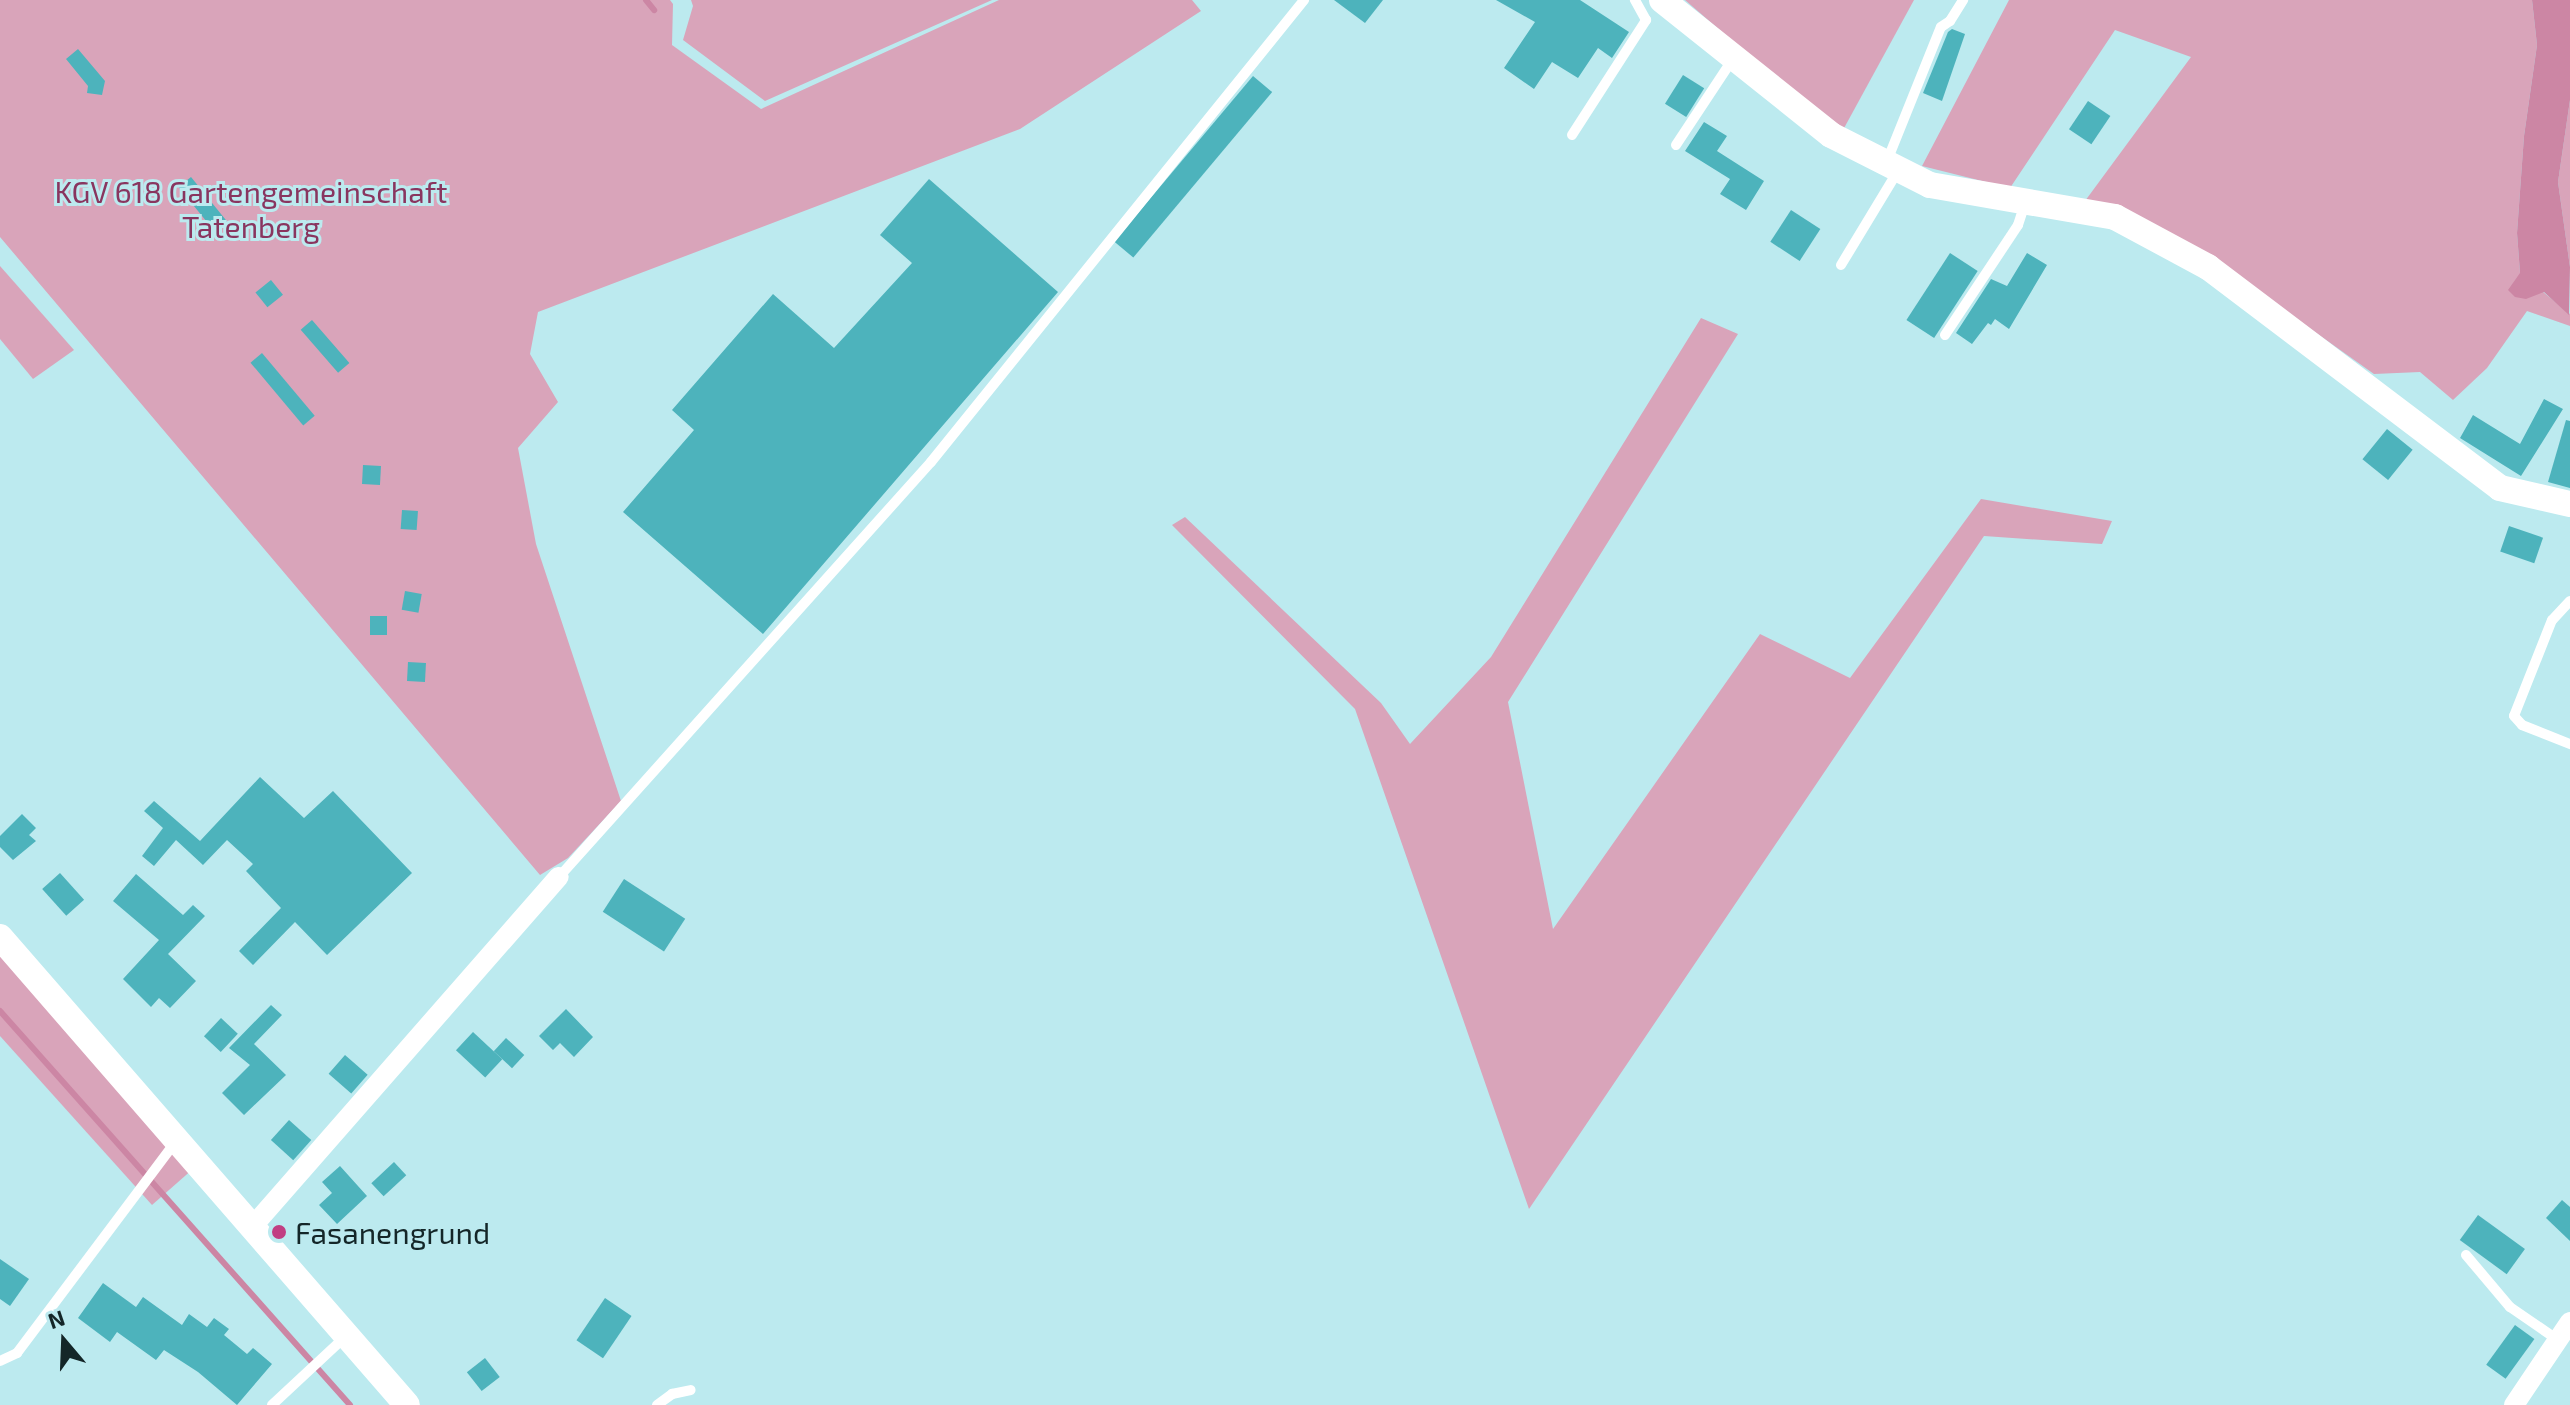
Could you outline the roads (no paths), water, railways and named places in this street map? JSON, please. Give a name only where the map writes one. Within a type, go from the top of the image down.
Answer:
[{"type":"street","points":[[1662,0],[1831,135],[1930,185],[2115,217],[2208,267],[2500,488],[2570,504]]},
{"type":"street","points":[[253,1226],[559,877]]},
{"type":"street","points":[[0,937],[407,1405]]},
{"type":"street","points":[[2514,1405],[2570,1322]]},
{"type":"lane","points":[[559,877],[931,462],[1304,0]]},
{"type":"lane","points":[[1572,135],[1646,20],[1635,0]]},
{"type":"lane","points":[[1841,265],[1893,166],[1941,27],[1950,21],[1963,0]]},
{"type":"lane","points":[[1676,145],[1734,57]]},
{"type":"lane","points":[[1945,335],[2018,225],[2025,201]]},
{"type":"lane","points":[[2570,601],[2552,620],[2514,716],[2522,725],[2570,744]]},
{"type":"lane","points":[[0,1361],[17,1353],[177,1139]]},
{"type":"lane","points":[[2466,1255],[2510,1307],[2558,1340]]},
{"type":"lane","points":[[272,1405],[347,1334]]},
{"type":"lane","points":[[657,1405],[672,1394],[691,1390]]},
{"type":"waterway","points":[[646,0],[654,10]]},
{"type":"waterway","points":[[0,1011],[350,1405]]},
{"type":"place","name":"Fasanengrund","points":[[279,1232]]},
{"type":"park label","name":"KGV 618 Gartengemeinschaft Tatenberg","points":[[251,208]]}]
